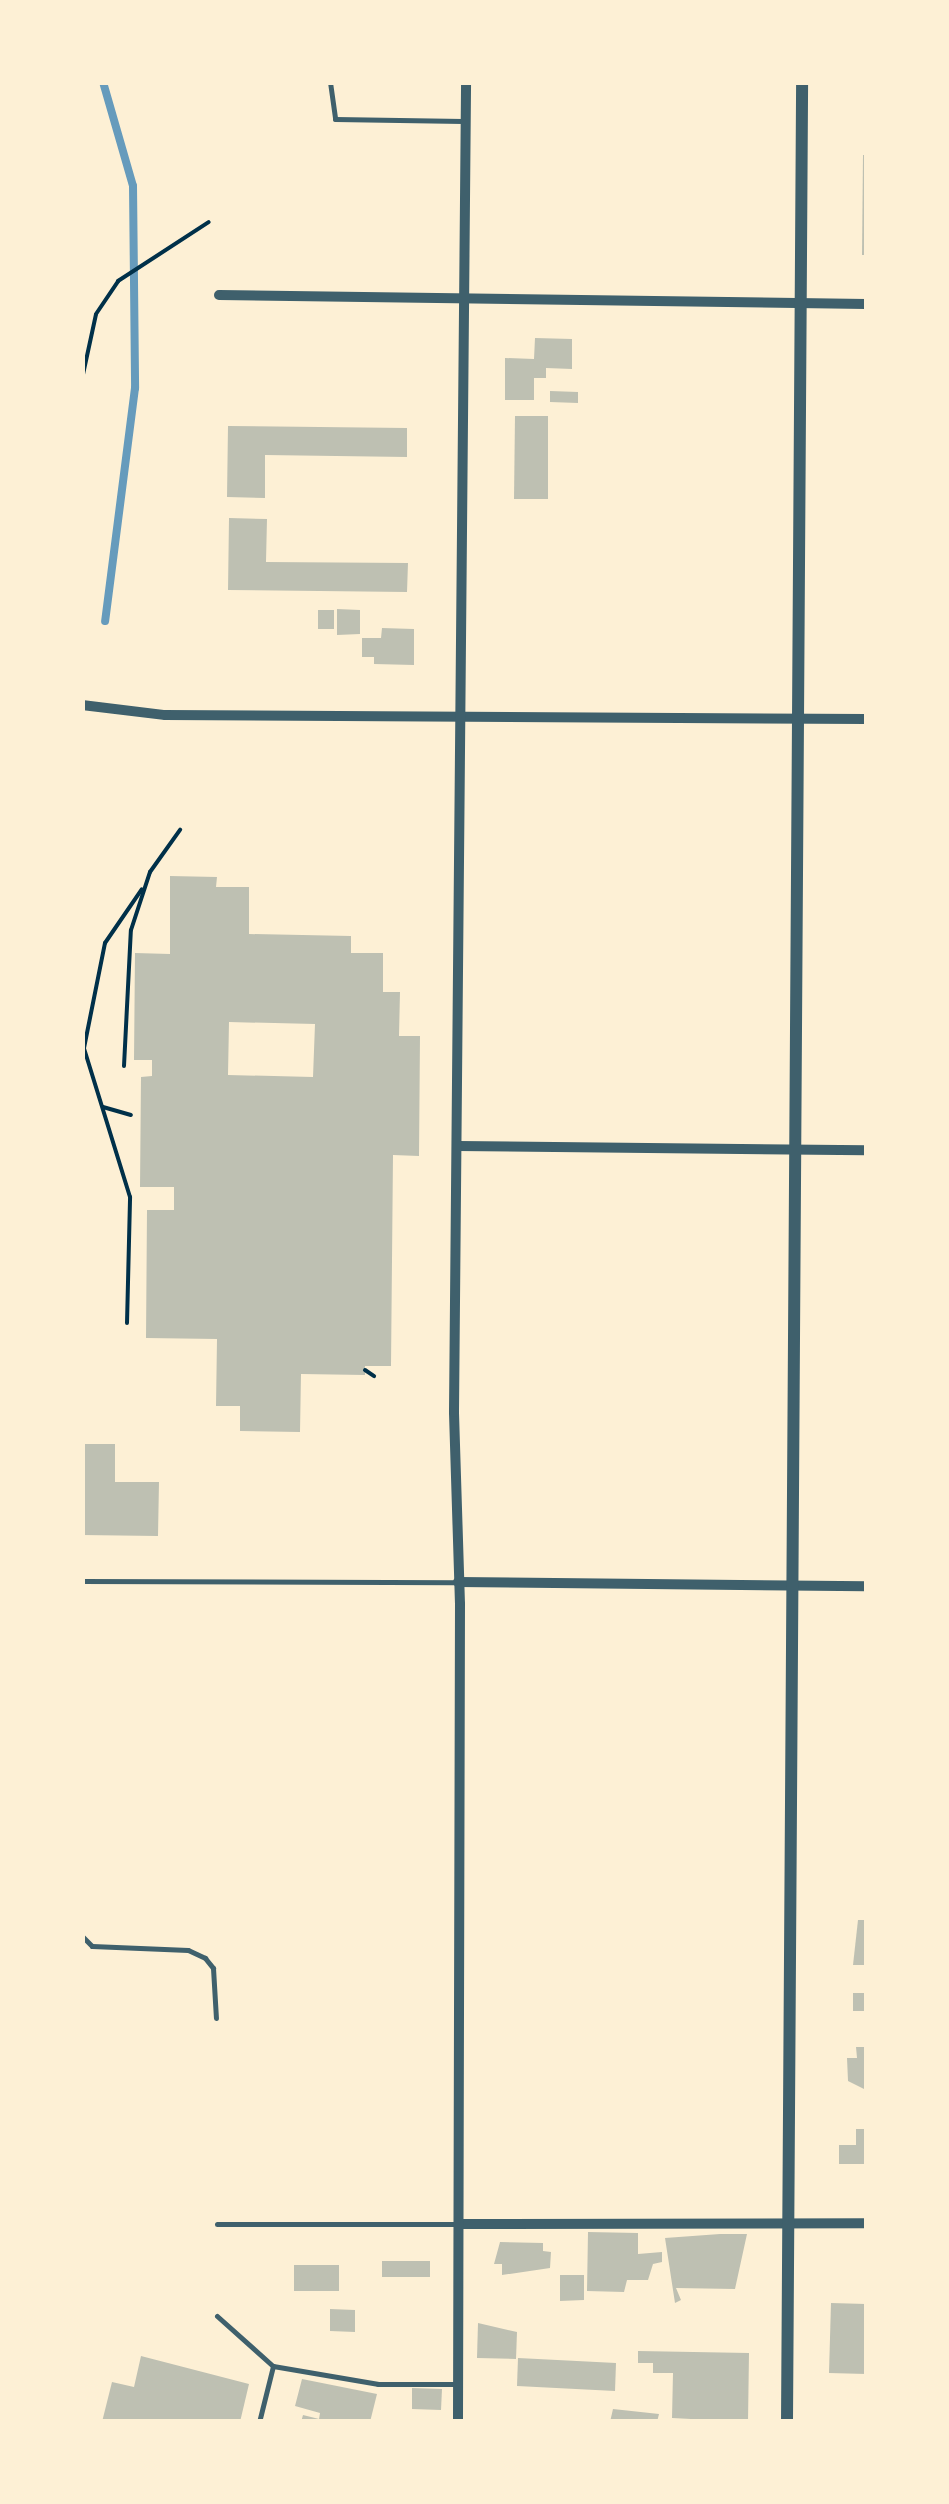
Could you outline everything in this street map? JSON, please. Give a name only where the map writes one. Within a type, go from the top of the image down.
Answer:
[{"type":"street","points":[[458,2422],[458,1146],[466,82]]},
{"type":"street","points":[[787,2422],[785,2224],[804,303],[802,82]]},
{"type":"street","points":[[218,296],[866,304]]},
{"type":"street","points":[[82,705],[130,714],[866,720]]},
{"type":"street","points":[[458,1146],[866,1150]]},
{"type":"street","points":[[458,1582],[866,1586]]},
{"type":"street","points":[[460,2224],[866,2223]]},
{"type":"lane","points":[[330,82],[335,119],[466,122]]},
{"type":"lane","points":[[82,1581],[458,1582]]},
{"type":"lane","points":[[82,1936],[92,1946],[188,1950],[205,1958],[214,1968],[216,2018]]},
{"type":"lane","points":[[217,2224],[460,2224]]},
{"type":"lane","points":[[217,2316],[273,2366],[378,2384],[461,2384]]},
{"type":"lane","points":[[258,2422],[273,2366]]},
{"type":"path","points":[[82,379],[96,314],[118,282],[208,222]]},
{"type":"path","points":[[127,1324],[130,1197],[104,1107],[86,1069],[90,996],[105,943],[180,830]]},
{"type":"path","points":[[124,1066],[128,946],[142,889]]},
{"type":"path","points":[[104,1107],[131,1115]]},
{"type":"path","points":[[365,1370],[374,1370],[374,1376]]},
{"type":"building","points":[[866,155],[866,255],[862,255]]},
{"type":"building","points":[[535,338],[572,339],[572,369],[546,368],[546,378],[534,378],[534,400],[505,400],[505,358],[534,359]]},
{"type":"building","points":[[550,391],[578,392],[578,403],[550,402]]},
{"type":"building","points":[[515,416],[548,416],[548,499],[514,499]]},
{"type":"building","points":[[228,426],[407,428],[407,457],[265,455],[265,498],[227,497]]},
{"type":"building","points":[[229,518],[267,519],[266,562],[408,563],[407,592],[228,590]]},
{"type":"building","points":[[337,609],[360,610],[360,634],[337,635]]},
{"type":"building","points":[[318,610],[334,610],[334,629],[318,629]]},
{"type":"building","points":[[382,628],[414,629],[414,665],[374,664],[374,657],[362,657],[362,638],[381,638]]},
{"type":"building","points":[[170,876],[217,877],[216,887],[249,887],[249,934],[351,936],[351,953],[383,953],[383,992],[400,992],[399,1036],[420,1036],[419,1156],[393,1155],[391,1366],[365,1366],[365,1375],[301,1374],[300,1432],[240,1431],[240,1406],[216,1406],[217,1339],[146,1338],[147,1210],[174,1210],[174,1187],[140,1187],[141,1077],[152,1076],[152,1060],[134,1060],[135,953],[170,954]],"holes":[[[229,1022],[315,1024],[313,1077],[228,1075]]]},
{"type":"building","points":[[82,1444],[115,1444],[115,1482],[159,1482],[158,1536],[82,1535]]},
{"type":"building","points":[[858,1920],[866,1920],[866,1965],[853,1965]]},
{"type":"building","points":[[853,1993],[866,1993],[866,2011],[853,2011]]},
{"type":"building","points":[[856,2047],[866,2047],[866,2090],[848,2081],[847,2058],[857,2058]]},
{"type":"building","points":[[856,2129],[866,2129],[866,2164],[839,2164],[839,2145],[856,2145]]},
{"type":"building","points":[[588,2232],[638,2233],[638,2254],[662,2252],[662,2262],[653,2264],[648,2280],[627,2280],[624,2292],[587,2291]]},
{"type":"building","points":[[747,2234],[735,2289],[676,2288],[681,2300],[675,2303],[665,2238]]},
{"type":"building","points":[[500,2242],[543,2243],[543,2251],[551,2252],[550,2268],[502,2275],[502,2264],[494,2264]]},
{"type":"building","points":[[382,2261],[430,2261],[430,2277],[382,2277]]},
{"type":"building","points":[[294,2265],[339,2265],[339,2291],[294,2291]]},
{"type":"building","points":[[560,2275],[584,2275],[584,2300],[560,2301]]},
{"type":"building","points":[[831,2303],[866,2304],[866,2374],[829,2373]]},
{"type":"building","points":[[330,2309],[355,2310],[355,2332],[330,2331]]},
{"type":"building","points":[[478,2323],[517,2332],[516,2359],[477,2358]]},
{"type":"building","points":[[638,2351],[749,2353],[748,2422],[672,2418],[673,2373],[653,2373],[653,2363],[638,2363]]},
{"type":"building","points":[[141,2356],[249,2384],[240,2422],[102,2422],[112,2382],[134,2387]]},
{"type":"building","points":[[518,2358],[616,2363],[615,2391],[517,2386]]},
{"type":"building","points":[[302,2379],[377,2394],[370,2422],[301,2422],[303,2415],[319,2419],[320,2413],[295,2406]]},
{"type":"building","points":[[412,2388],[442,2389],[441,2410],[412,2409]]},
{"type":"building","points":[[613,2409],[659,2414],[657,2422],[610,2422]]},
{"type":"waterway","points":[[103,82],[133,186],[135,388],[105,621]]}]
